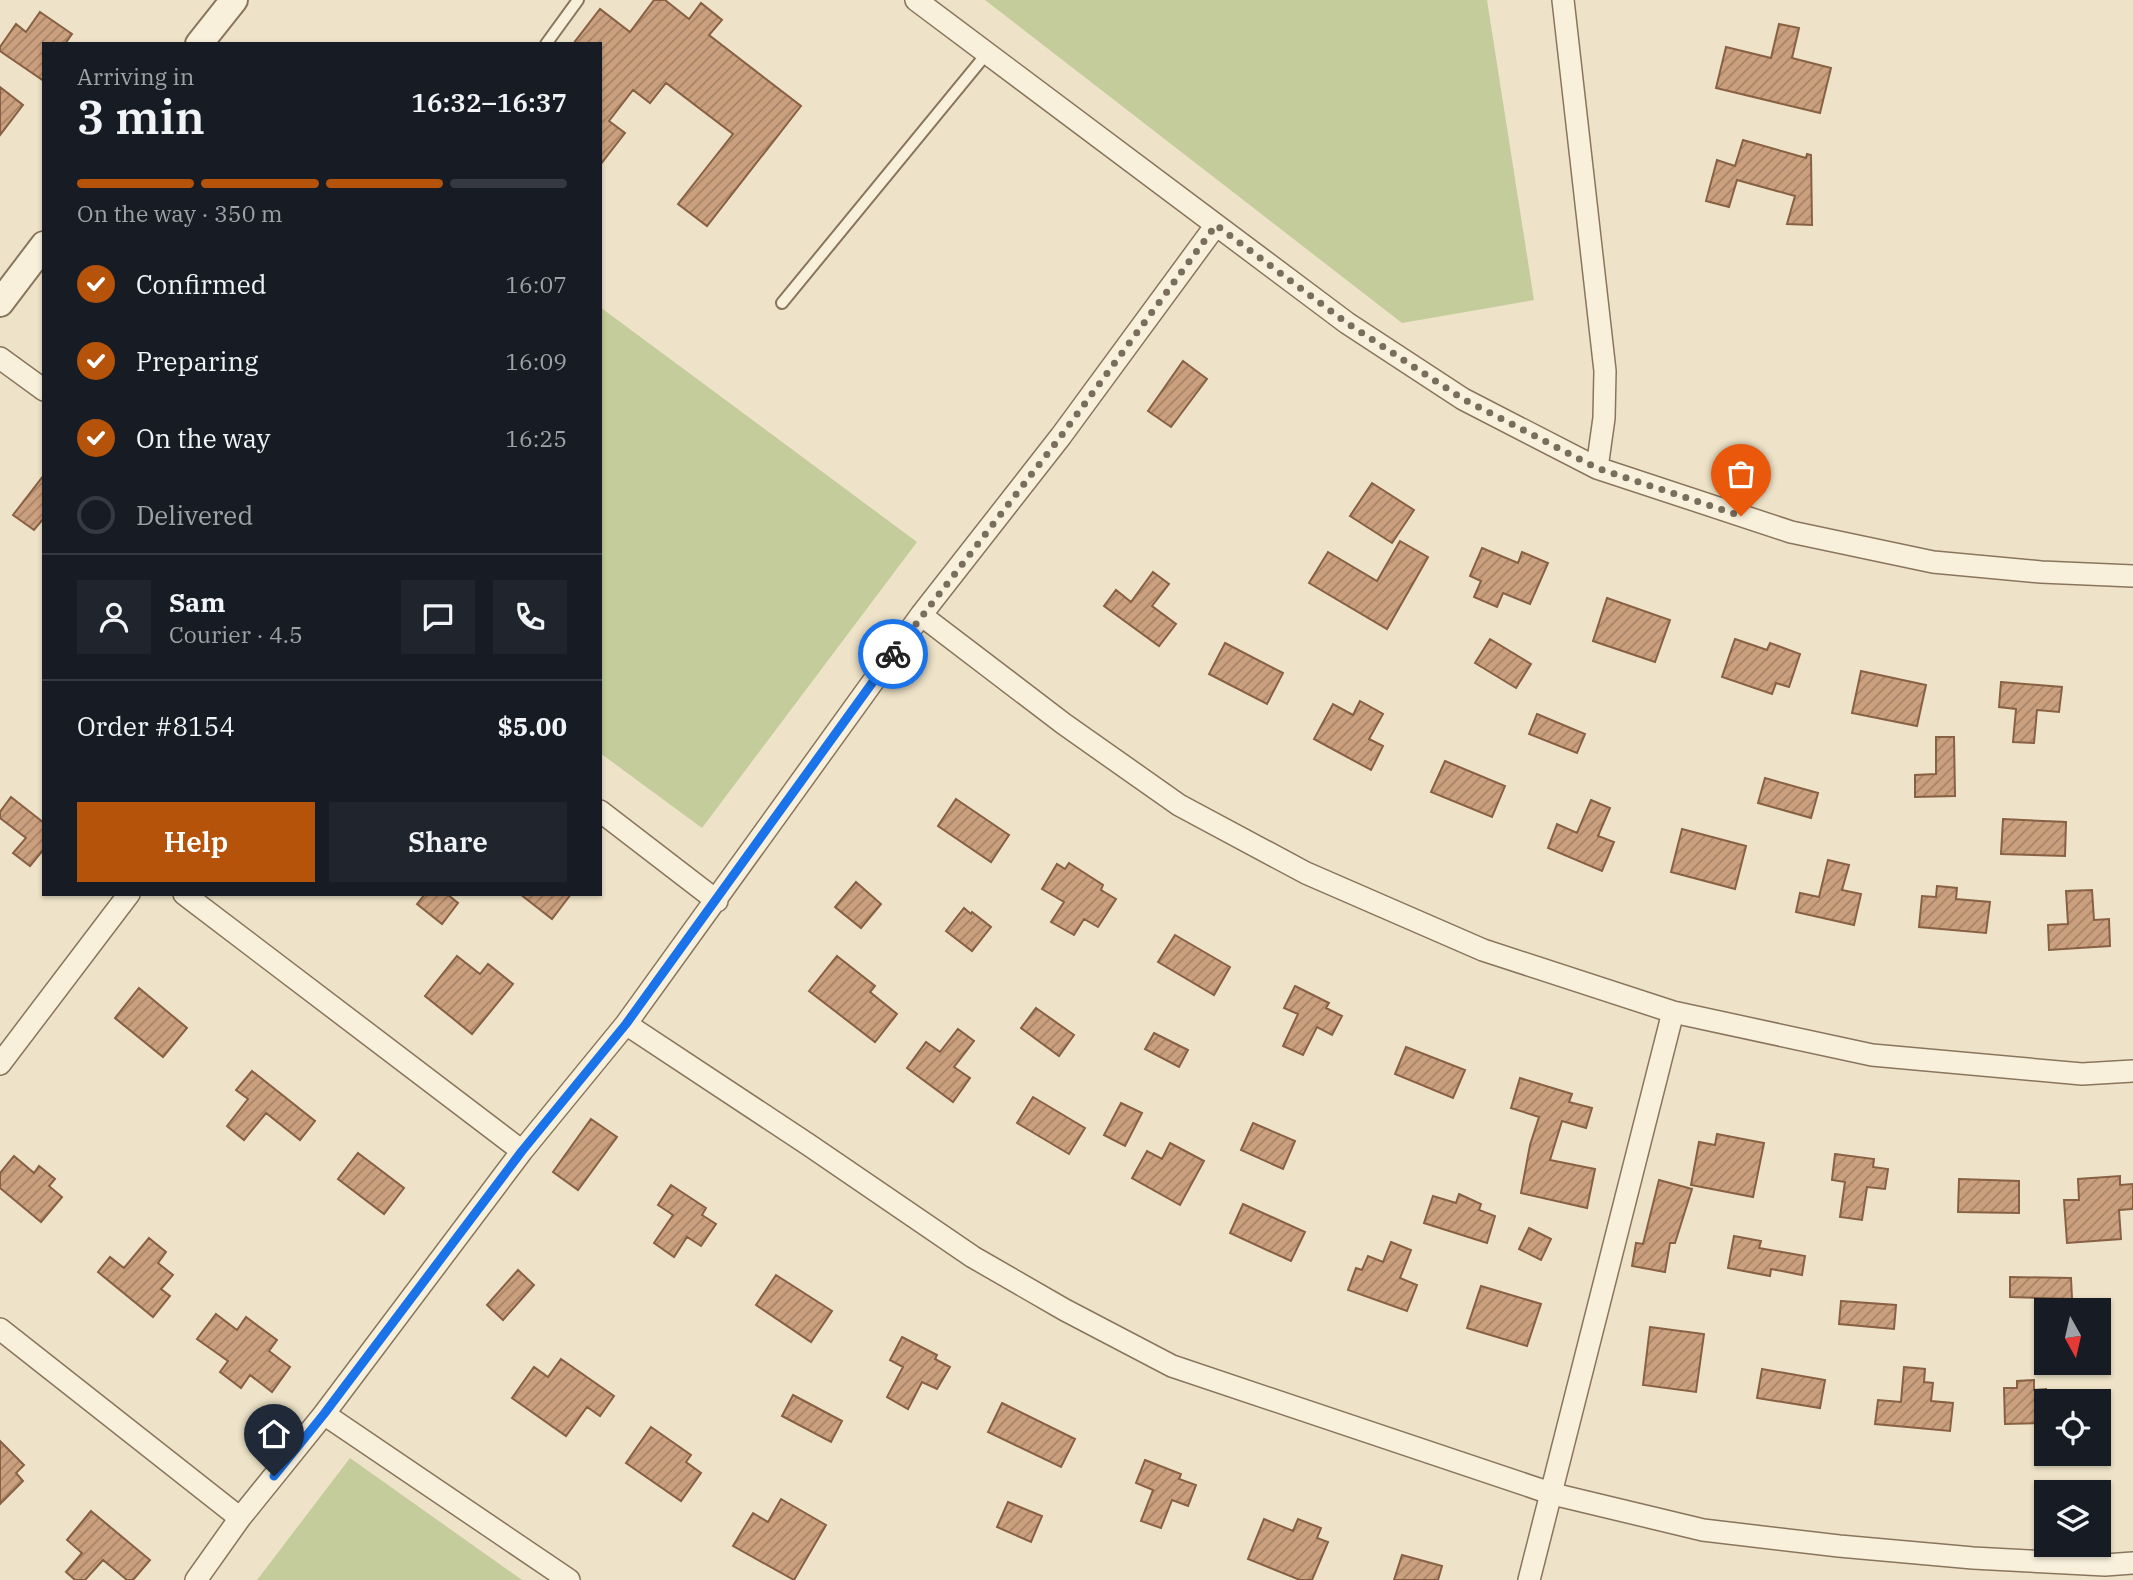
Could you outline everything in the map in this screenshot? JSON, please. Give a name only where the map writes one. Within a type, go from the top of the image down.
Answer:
[{"type":"street","points":[[201,42],[234,0]]},
{"type":"street","points":[[916,0],[1347,323],[1463,399],[1597,468],[1791,532],[1933,562],[2041,572],[2133,576]]},
{"type":"street","points":[[1563,0],[1605,371],[1604,418],[1597,468]]},
{"type":"street","points":[[196,1580],[240,1518],[324,1414],[522,1151],[626,1024],[921,615],[1061,436],[1216,225]]},
{"type":"street","points":[[0,303],[42,248]]},
{"type":"street","points":[[0,358],[42,389]]},
{"type":"street","points":[[921,615],[1064,724],[1190,811],[1306,873],[1483,950],[1673,1012],[1872,1055],[2082,1074],[2133,1070]]},
{"type":"street","points":[[602,813],[717,901]]},
{"type":"street","points":[[0,1064],[127,896]]},
{"type":"street","points":[[187,896],[522,1151]]},
{"type":"street","points":[[1529,1580],[1553,1494],[1673,1012]]},
{"type":"street","points":[[626,1024],[809,1144],[973,1257],[1065,1310],[1172,1366],[1553,1494],[1703,1530],[1986,1559],[2105,1565],[2133,1563]]},
{"type":"street","points":[[0,1329],[240,1518]]},
{"type":"street","points":[[324,1414],[569,1580]]},
{"type":"lane","points":[[547,42],[578,0]]},
{"type":"lane","points":[[782,303],[988,52]]},
{"type":"green space","points":[[985,0],[1487,0],[1534,300],[1402,323]]},
{"type":"green space","points":[[602,308],[917,542],[702,828],[602,754]]},
{"type":"green space","points":[[350,1458],[522,1580],[257,1580]]},
{"type":"building","points":[[654,0],[665,0],[689,19],[701,3],[722,20],[709,35],[801,106],[707,226],[678,204],[733,134],[666,83],[650,103],[633,90],[609,121],[625,133],[602,162],[602,42],[575,42],[600,9],[630,32]]},
{"type":"building","points":[[40,12],[72,34],[66,42],[42,42],[42,80],[0,51],[16,24],[26,32]]},
{"type":"building","points":[[1779,24],[1799,28],[1792,58],[1831,68],[1820,113],[1716,88],[1726,47],[1771,58]]},
{"type":"building","points":[[0,87],[23,105],[0,135]]},
{"type":"building","points":[[1743,140],[1806,158],[1807,154],[1811,155],[1812,225],[1787,224],[1795,196],[1737,180],[1729,207],[1706,201],[1717,160],[1735,166]]},
{"type":"building","points":[[1183,361],[1207,379],[1171,427],[1148,411]]},
{"type":"building","points":[[42,478],[42,520],[34,530],[13,515]]},
{"type":"building","points":[[1372,483],[1414,510],[1392,543],[1350,516]]},
{"type":"building","points":[[1400,541],[1428,557],[1387,629],[1309,583],[1328,552],[1377,581]]},
{"type":"building","points":[[1482,548],[1518,563],[1522,552],[1548,563],[1530,604],[1503,593],[1497,607],[1474,597],[1481,581],[1470,576]]},
{"type":"building","points":[[1153,572],[1169,584],[1152,606],[1176,624],[1159,646],[1104,606],[1116,590],[1131,602]]},
{"type":"building","points":[[1607,598],[1670,620],[1655,662],[1593,641]]},
{"type":"building","points":[[1490,639],[1531,664],[1516,688],[1475,663]]},
{"type":"building","points":[[1735,639],[1767,650],[1770,643],[1800,654],[1789,687],[1776,683],[1772,694],[1722,677]]},
{"type":"building","points":[[1225,643],[1283,673],[1267,704],[1209,674]]},
{"type":"building","points":[[1861,671],[1926,685],[1917,726],[1852,713]]},
{"type":"building","points":[[2001,682],[2062,687],[2059,712],[2037,710],[2034,743],[2013,742],[2016,709],[1999,707]]},
{"type":"building","points":[[1360,701],[1383,714],[1369,739],[1383,746],[1371,770],[1314,739],[1333,704],[1353,715]]},
{"type":"building","points":[[1537,714],[1585,734],[1577,753],[1529,734]]},
{"type":"building","points":[[1936,737],[1954,737],[1955,796],[1915,797],[1915,775],[1936,774]]},
{"type":"building","points":[[1445,761],[1505,786],[1492,817],[1431,792]]},
{"type":"building","points":[[1765,778],[1818,793],[1811,818],[1758,803]]},
{"type":"building","points":[[11,797],[42,821],[42,851],[30,866],[13,853],[26,838],[0,818],[0,812]]},
{"type":"building","points":[[956,799],[1009,835],[991,862],[938,826]]},
{"type":"building","points":[[1591,800],[1610,808],[1598,836],[1614,842],[1602,871],[1548,848],[1557,824],[1577,833]]},
{"type":"building","points":[[2003,819],[2066,822],[2065,856],[2001,854]]},
{"type":"building","points":[[1682,829],[1746,846],[1735,889],[1671,872]]},
{"type":"building","points":[[1828,860],[1849,865],[1842,890],[1861,894],[1854,925],[1796,912],[1800,893],[1819,897]]},
{"type":"building","points":[[1069,863],[1103,885],[1101,890],[1116,899],[1098,927],[1084,919],[1074,935],[1051,922],[1064,902],[1042,889],[1057,864],[1065,869]]},
{"type":"building","points":[[856,882],[881,904],[861,928],[835,907]]},
{"type":"building","points":[[1937,886],[1957,888],[1956,899],[1990,902],[1986,933],[1919,927],[1922,896],[1936,897]]},
{"type":"building","points":[[2092,890],[2094,920],[2109,919],[2110,946],[2049,950],[2048,925],[2068,924],[2066,891]]},
{"type":"building","points":[[423,896],[449,896],[458,903],[442,924],[417,904]]},
{"type":"building","points":[[523,896],[569,896],[552,919]]},
{"type":"building","points":[[964,908],[991,927],[972,951],[946,931]]},
{"type":"building","points":[[1175,935],[1230,967],[1214,995],[1158,962]]},
{"type":"building","points":[[457,956],[480,974],[488,964],[513,984],[472,1034],[425,996]]},
{"type":"building","points":[[837,956],[875,986],[870,992],[897,1014],[875,1042],[809,991]]},
{"type":"building","points":[[1295,986],[1329,1003],[1326,1008],[1342,1016],[1332,1035],[1317,1027],[1303,1055],[1283,1046],[1298,1014],[1284,1008]]},
{"type":"building","points":[[139,988],[187,1028],[163,1057],[115,1018]]},
{"type":"building","points":[[1036,1008],[1074,1035],[1059,1056],[1021,1028]]},
{"type":"building","points":[[958,1029],[974,1041],[954,1067],[970,1078],[953,1102],[907,1068],[926,1042],[940,1052]]},
{"type":"building","points":[[1154,1033],[1188,1050],[1179,1067],[1145,1049]]},
{"type":"building","points":[[1406,1047],[1465,1070],[1453,1098],[1395,1074]]},
{"type":"building","points":[[252,1071],[315,1121],[300,1140],[266,1113],[244,1140],[227,1126],[248,1099],[236,1090]]},
{"type":"building","points":[[1520,1078],[1572,1094],[1569,1102],[1592,1108],[1586,1128],[1562,1121],[1550,1160],[1595,1169],[1587,1208],[1521,1193],[1530,1145],[1539,1117],[1511,1108]]},
{"type":"building","points":[[1033,1097],[1085,1128],[1069,1154],[1017,1123]]},
{"type":"building","points":[[1121,1103],[1142,1113],[1125,1146],[1104,1135]]},
{"type":"building","points":[[591,1119],[617,1137],[578,1190],[553,1172]]},
{"type":"building","points":[[1253,1123],[1295,1141],[1283,1169],[1241,1150]]},
{"type":"building","points":[[1717,1134],[1764,1143],[1753,1197],[1691,1185],[1699,1142],[1715,1145]]},
{"type":"building","points":[[1170,1143],[1204,1161],[1180,1205],[1132,1178],[1147,1151],[1162,1159]]},
{"type":"building","points":[[358,1153],[404,1188],[384,1214],[338,1179]]},
{"type":"building","points":[[1835,1154],[1874,1159],[1873,1167],[1888,1169],[1885,1189],[1867,1187],[1862,1220],[1840,1217],[1845,1182],[1832,1180]]},
{"type":"building","points":[[14,1156],[34,1173],[39,1166],[55,1179],[49,1186],[62,1197],[41,1222],[0,1188],[0,1173]]},
{"type":"building","points":[[2120,1176],[2120,1185],[2133,1184],[2133,1209],[2119,1210],[2121,1239],[2067,1243],[2064,1200],[2079,1200],[2078,1179]]},
{"type":"building","points":[[1959,1179],[2019,1181],[2019,1213],[1958,1212]]},
{"type":"building","points":[[1659,1180],[1692,1189],[1675,1243],[1670,1243],[1665,1272],[1632,1266],[1636,1243],[1643,1244]]},
{"type":"building","points":[[671,1185],[706,1208],[702,1215],[716,1224],[701,1246],[687,1237],[674,1257],[654,1243],[673,1215],[658,1205]]},
{"type":"building","points":[[1459,1194],[1481,1204],[1479,1210],[1495,1216],[1487,1243],[1424,1223],[1433,1196],[1456,1203]]},
{"type":"building","points":[[1243,1204],[1305,1232],[1291,1261],[1230,1233]]},
{"type":"building","points":[[1529,1228],[1551,1239],[1541,1260],[1519,1249]]},
{"type":"building","points":[[1734,1236],[1761,1241],[1759,1248],[1805,1256],[1802,1275],[1771,1269],[1770,1276],[1728,1268]]},
{"type":"building","points":[[149,1238],[166,1252],[158,1263],[173,1275],[161,1289],[170,1296],[153,1317],[98,1272],[110,1257],[124,1268]]},
{"type":"building","points":[[1391,1242],[1411,1250],[1400,1278],[1417,1285],[1407,1311],[1348,1290],[1356,1268],[1362,1270],[1368,1256],[1383,1262]]},
{"type":"building","points":[[518,1270],[534,1285],[503,1320],[487,1305]]},
{"type":"building","points":[[776,1275],[832,1311],[811,1342],[756,1305]]},
{"type":"building","points":[[2010,1277],[2071,1278],[2072,1298],[2010,1297]]},
{"type":"building","points":[[1481,1286],[1541,1304],[1527,1346],[1467,1328]]},
{"type":"building","points":[[1841,1301],[1896,1305],[1894,1329],[1839,1324]]},
{"type":"building","points":[[216,1314],[237,1330],[246,1317],[277,1340],[269,1351],[290,1367],[272,1392],[250,1375],[241,1388],[220,1372],[228,1361],[197,1339]]},
{"type":"building","points":[[1650,1327],[1704,1334],[1696,1392],[1643,1385]]},
{"type":"building","points":[[902,1337],[937,1355],[935,1359],[950,1367],[937,1389],[922,1382],[908,1409],[887,1397],[903,1367],[890,1360]]},
{"type":"building","points":[[561,1359],[614,1396],[600,1416],[587,1407],[566,1436],[512,1398],[534,1367],[548,1377]]},
{"type":"building","points":[[1904,1367],[1925,1369],[1924,1382],[1933,1383],[1931,1401],[1953,1403],[1950,1431],[1875,1424],[1878,1400],[1901,1402]]},
{"type":"building","points":[[1762,1369],[1825,1380],[1820,1408],[1757,1398]]},
{"type":"building","points":[[2034,1380],[2034,1423],[2005,1424],[2004,1388],[2017,1388],[2017,1381]]},
{"type":"building","points":[[793,1395],[842,1421],[831,1442],[782,1416]]},
{"type":"building","points":[[1002,1403],[1075,1439],[1061,1467],[988,1432]]},
{"type":"building","points":[[651,1427],[691,1455],[686,1462],[701,1473],[681,1501],[626,1463]]},
{"type":"building","points":[[0,1441],[24,1465],[16,1473],[23,1481],[0,1504]]},
{"type":"building","points":[[1145,1460],[1181,1474],[1179,1479],[1196,1485],[1188,1506],[1172,1500],[1161,1528],[1141,1521],[1153,1490],[1136,1483]]},
{"type":"building","points":[[781,1499],[826,1525],[794,1580],[733,1546],[753,1513],[768,1522]]},
{"type":"building","points":[[1008,1502],[1042,1516],[1031,1542],[997,1527]]},
{"type":"building","points":[[91,1511],[150,1560],[133,1580],[127,1580],[103,1560],[85,1580],[75,1580],[66,1572],[82,1553],[67,1540]]},
{"type":"building","points":[[1264,1519],[1293,1531],[1298,1519],[1321,1528],[1317,1538],[1328,1542],[1312,1580],[1300,1580],[1248,1559]]},
{"type":"building","points":[[1402,1555],[1442,1566],[1438,1580],[1394,1580]]},
{"type":"way so far","points":[[893,654],[1061,436],[1216,225],[1347,323],[1463,399],[1597,468],[1741,516]]},
{"type":"route","points":[[274,1476],[324,1414],[522,1151],[626,1024],[893,654]]}]
